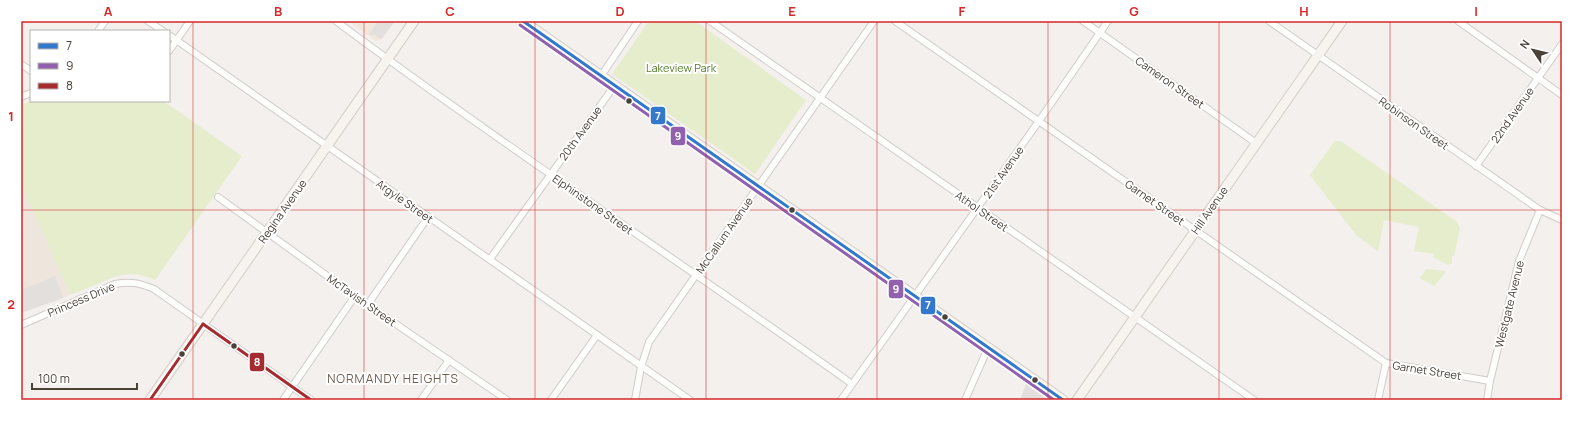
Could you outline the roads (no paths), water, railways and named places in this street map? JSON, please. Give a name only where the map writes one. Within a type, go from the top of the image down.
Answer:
[{"type":"street","points":[[99,30],[105,21]]},
{"type":"street","points":[[148,21],[162,30]]},
{"type":"street","points":[[170,49],[190,21]]},
{"type":"street","name":"Elphinstone Street","points":[[336,21],[551,175],[745,307],[852,384]]},
{"type":"street","name":"Regina Avenue","points":[[150,400],[414,21]]},
{"type":"street","points":[[523,21],[1063,400]]},
{"type":"street","points":[[601,76],[638,21]]},
{"type":"street","name":"Athol Street","points":[[710,21],[1254,400]]},
{"type":"street","name":"McCallum Avenue","points":[[635,400],[641,367],[649,342],[874,21]]},
{"type":"street","name":"Garnet Street","points":[[895,21],[1386,363],[1490,381]]},
{"type":"street","name":"Cameron Street","points":[[1083,21],[1256,143]]},
{"type":"street","name":"21st Avenue","points":[[841,400],[978,208],[1108,21]]},
{"type":"street","name":"Robinson Street","points":[[1269,21],[1540,210],[1562,220]]},
{"type":"street","name":"Hill Avenue","points":[[1077,400],[1342,21]]},
{"type":"street","points":[[1458,21],[1562,95]]},
{"type":"street","name":"Argyle Street","points":[[170,36],[690,400]]},
{"type":"street","name":"22nd Avenue","points":[[1476,166],[1562,44]]},
{"type":"street","points":[[21,64],[30,70]]},
{"type":"street","name":"20th Avenue","points":[[490,259],[615,85]]},
{"type":"street","name":"McTavish Street","points":[[218,197],[355,296],[507,400]]},
{"type":"street","name":"Westgate Avenue","points":[[1487,400],[1490,381],[1519,261],[1540,210]]},
{"type":"street","points":[[368,304],[428,217]]},
{"type":"street","name":"Princess Drive","points":[[21,325],[115,284],[127,282],[141,284],[154,289],[311,400]]},
{"type":"street","points":[[283,400],[355,296]]},
{"type":"street","points":[[552,400],[597,335]]},
{"type":"street","points":[[966,400],[988,348]]},
{"type":"street","points":[[421,400],[449,360]]},
{"type":"street","points":[[1378,400],[1386,363]]},
{"type":"district","name":"NORMANDY HEIGHTS","points":[[393,378]]},
{"type":"park label","name":"Lakeview Park","points":[[681,67]]}]
